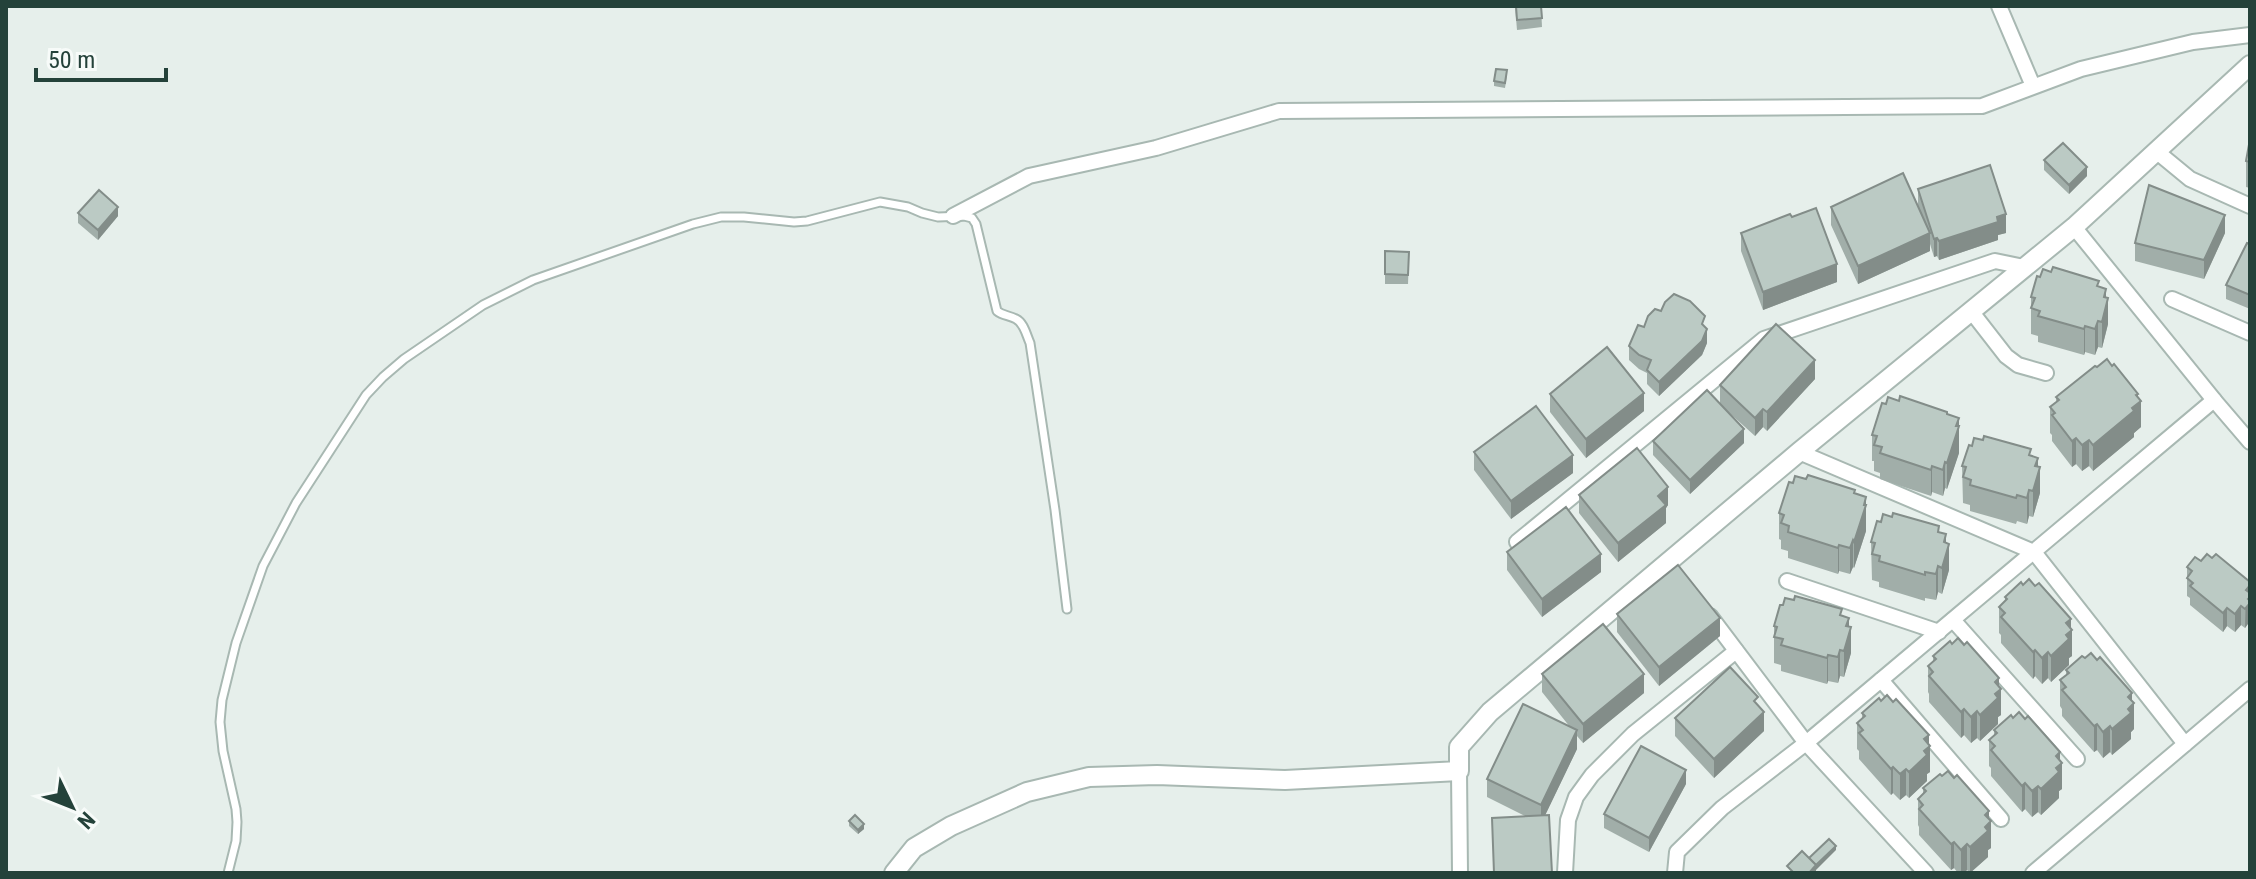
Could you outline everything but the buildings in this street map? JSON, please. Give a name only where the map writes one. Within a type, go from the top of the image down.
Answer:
[{"type":"street","points":[[1999,6],[2033,86]]},
{"type":"street","points":[[953,216],[1029,176],[1156,148],[1279,111],[1982,106],[2081,69],[2193,42],[2250,35]]},
{"type":"street","points":[[1460,873],[1459,747],[1490,712],[1672,567],[1799,452],[2074,227],[2250,65]]},
{"type":"street","points":[[2156,151],[2190,179],[2250,206]]},
{"type":"street","points":[[2074,227],[2250,442]]},
{"type":"street","points":[[1517,542],[1764,339],[1995,261],[2024,267]]},
{"type":"street","points":[[2172,299],[2250,333]]},
{"type":"street","points":[[1971,311],[2006,356],[2018,365],[2046,373]]},
{"type":"street","points":[[1675,873],[1677,852],[1722,808],[1806,743],[2214,400]]},
{"type":"street","points":[[1799,452],[2034,552],[2185,744]]},
{"type":"street","points":[[1787,581],[1939,632]]},
{"type":"street","points":[[1702,606],[1806,743],[1926,873]]},
{"type":"street","points":[[1953,620],[2077,759]]},
{"type":"street","points":[[1565,873],[1568,820],[1576,797],[1592,775],[1633,734],[1736,651]]},
{"type":"street","points":[[1881,680],[2001,819]]},
{"type":"street","points":[[2033,873],[2250,689]]},
{"type":"street","points":[[894,873],[914,848],[951,826],[1027,792],[1089,777],[1157,775],[1285,780],[1459,771]]},
{"type":"lane","points":[[228,873],[237,822],[220,722],[222,700],[236,643],[263,566],[285,522],[366,395],[404,359],[483,305],[533,280],[693,224],[721,217],[794,222],[880,202],[938,217],[972,218],[997,311],[1015,318],[1023,326],[1030,343],[1067,609]]}]
